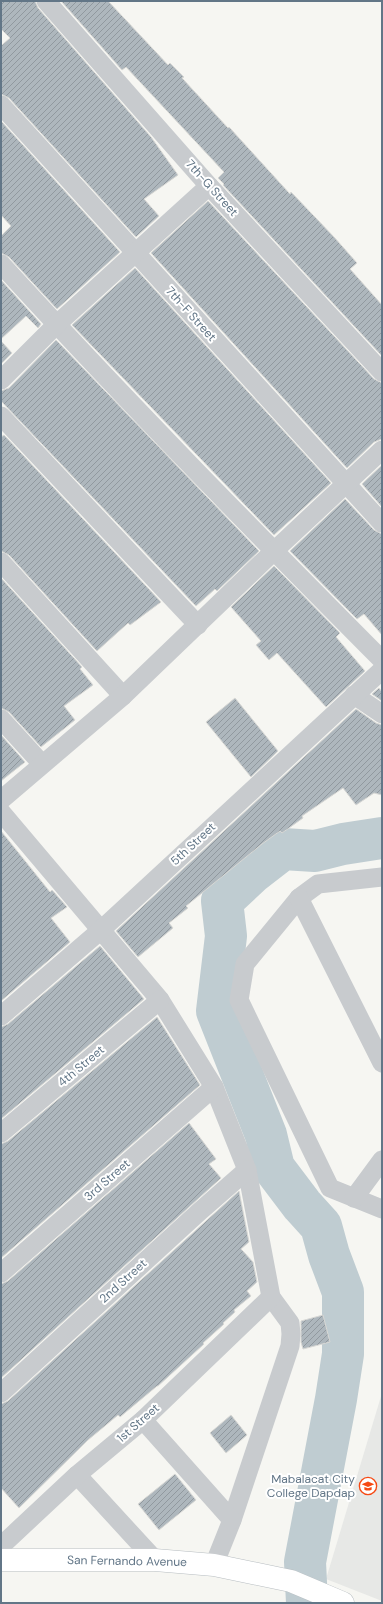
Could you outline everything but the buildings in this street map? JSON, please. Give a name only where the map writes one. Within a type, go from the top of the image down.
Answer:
[{"type":"main road","name":"San Fernando Avenue","points":[[1,1560],[155,1560],[214,1565],[291,1581],[339,1601]]},
{"type":"street","name":"7th-G Street","points":[[46,1],[210,186],[382,372]]},
{"type":"street","name":"7th-F Street","points":[[1,105],[382,523]]},
{"type":"street","points":[[1,380],[56,325],[210,186]]},
{"type":"street","points":[[1,264],[56,325],[274,552],[382,660]]},
{"type":"street","points":[[1,416],[198,625]]},
{"type":"street","points":[[1,800],[123,696],[382,450]]},
{"type":"street","points":[[1,562],[123,696]]},
{"type":"street","name":"5th Street","points":[[1,1016],[101,930],[382,670]]},
{"type":"street","points":[[354,695],[382,714]]},
{"type":"street","points":[[1,719],[42,764]]},
{"type":"street","points":[[1,812],[160,1000],[214,1087],[247,1170],[271,1297],[290,1323],[290,1346],[232,1520],[214,1565]]},
{"type":"street","points":[[382,877],[318,884],[299,898],[245,964],[239,1000],[330,1188],[382,1209]]},
{"type":"street","points":[[299,898],[382,1063]]},
{"type":"street","name":"4th Street","points":[[1,1133],[160,1000]]},
{"type":"street","name":"3rd Street","points":[[1,1273],[214,1087]]},
{"type":"street","points":[[354,1198],[382,1160]]},
{"type":"street","name":"2nd Street","points":[[1,1393],[247,1170]]},
{"type":"street","name":"1st Street","points":[[1,1546],[77,1475],[143,1420],[271,1297]]},
{"type":"street","points":[[143,1420],[232,1520]]},
{"type":"street","points":[[77,1475],[155,1560]]},
{"type":"shaded area","name":"Mabalacat City College Dapdap","points":[[382,1393],[382,1601],[326,1579]]},
{"type":"waterway","points":[[307,1603],[305,1562],[336,1399],[343,1354],[343,1292],[329,1255],[321,1226],[302,1205],[274,1168],[266,1135],[217,1011],[226,936],[222,901],[252,873],[283,849],[315,851],[343,844],[382,838]]},
{"type":"place","name":"Mabalacat City College Dapdap","points":[[368,1486]]}]
